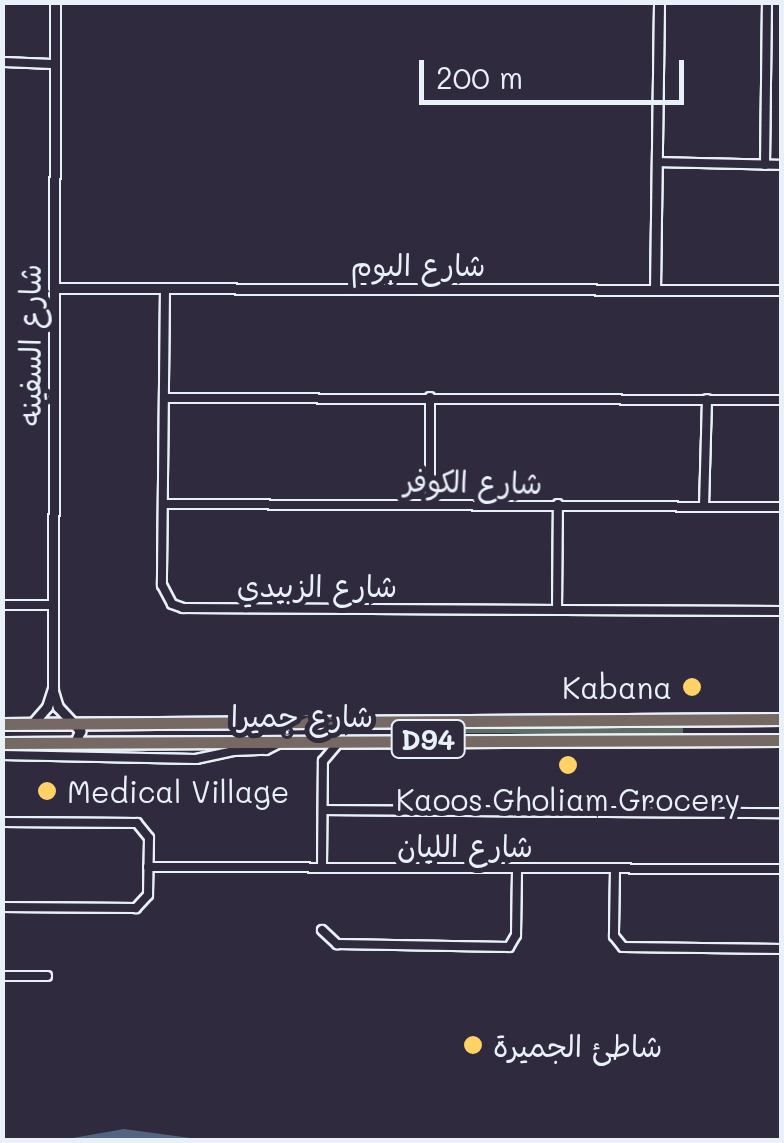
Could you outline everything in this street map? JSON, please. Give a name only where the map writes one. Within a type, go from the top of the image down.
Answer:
[{"type":"main road","name":"شارع جميرا","points":[[4,721],[118,724],[782,719]]},
{"type":"main road","points":[[118,724],[112,733],[121,744]]},
{"type":"main road","name":"شارع جميرا","points":[[2,744],[285,739],[782,740]]},
{"type":"street","name":"شارع السفينه","points":[[32,724],[47,707],[52,688],[56,2]]},
{"type":"street","points":[[655,290],[659,2]]},
{"type":"street","points":[[765,165],[766,2]]},
{"type":"street","points":[[2,62],[54,64]]},
{"type":"street","points":[[659,162],[782,165]]},
{"type":"street","name":"شارع البوم","points":[[55,288],[782,290]]},
{"type":"street","name":"شارع الزبيدي","points":[[165,288],[162,585],[165,596],[177,606],[782,611]]},
{"type":"street","points":[[430,397],[430,502]]},
{"type":"street","points":[[166,398],[782,400]]},
{"type":"street","points":[[704,508],[707,399]]},
{"type":"street","name":"شارع الكوفر","points":[[164,504],[430,502],[782,507]]},
{"type":"street","points":[[557,609],[558,504]]},
{"type":"street","points":[[2,605],[53,605]]},
{"type":"street","points":[[52,688],[58,707],[81,734],[75,744]]},
{"type":"street","points":[[2,755],[196,759],[232,751],[266,750],[285,739]]},
{"type":"street","points":[[303,739],[323,761],[322,866]]},
{"type":"street","points":[[323,761],[343,740]]},
{"type":"street","points":[[323,810],[782,814]]},
{"type":"street","points":[[2,822],[137,824],[149,838],[148,895],[136,908],[2,907]]},
{"type":"street","name":"شارع الليان","points":[[148,867],[782,869]]},
{"type":"street","points":[[322,930],[337,944],[509,946],[516,935],[517,868]]},
{"type":"street","points":[[616,868],[614,936],[623,947],[782,949]]},
{"type":"street","points":[[2,976],[47,976]]},
{"type":"green space","points":[[464,728],[683,728],[683,734],[464,733]]},
{"type":"water","points":[[124,1129],[198,1139],[202,1140],[61,1140]]},
{"type":"place","name":"Kabana","points":[[692,687]]},
{"type":"place","name":"Kaoos Gholiam Grocery","points":[[568,765]]},
{"type":"place","name":"Medical Village","points":[[47,791]]},
{"type":"place","name":"شاطئ الجميرة","points":[[473,1045]]}]
